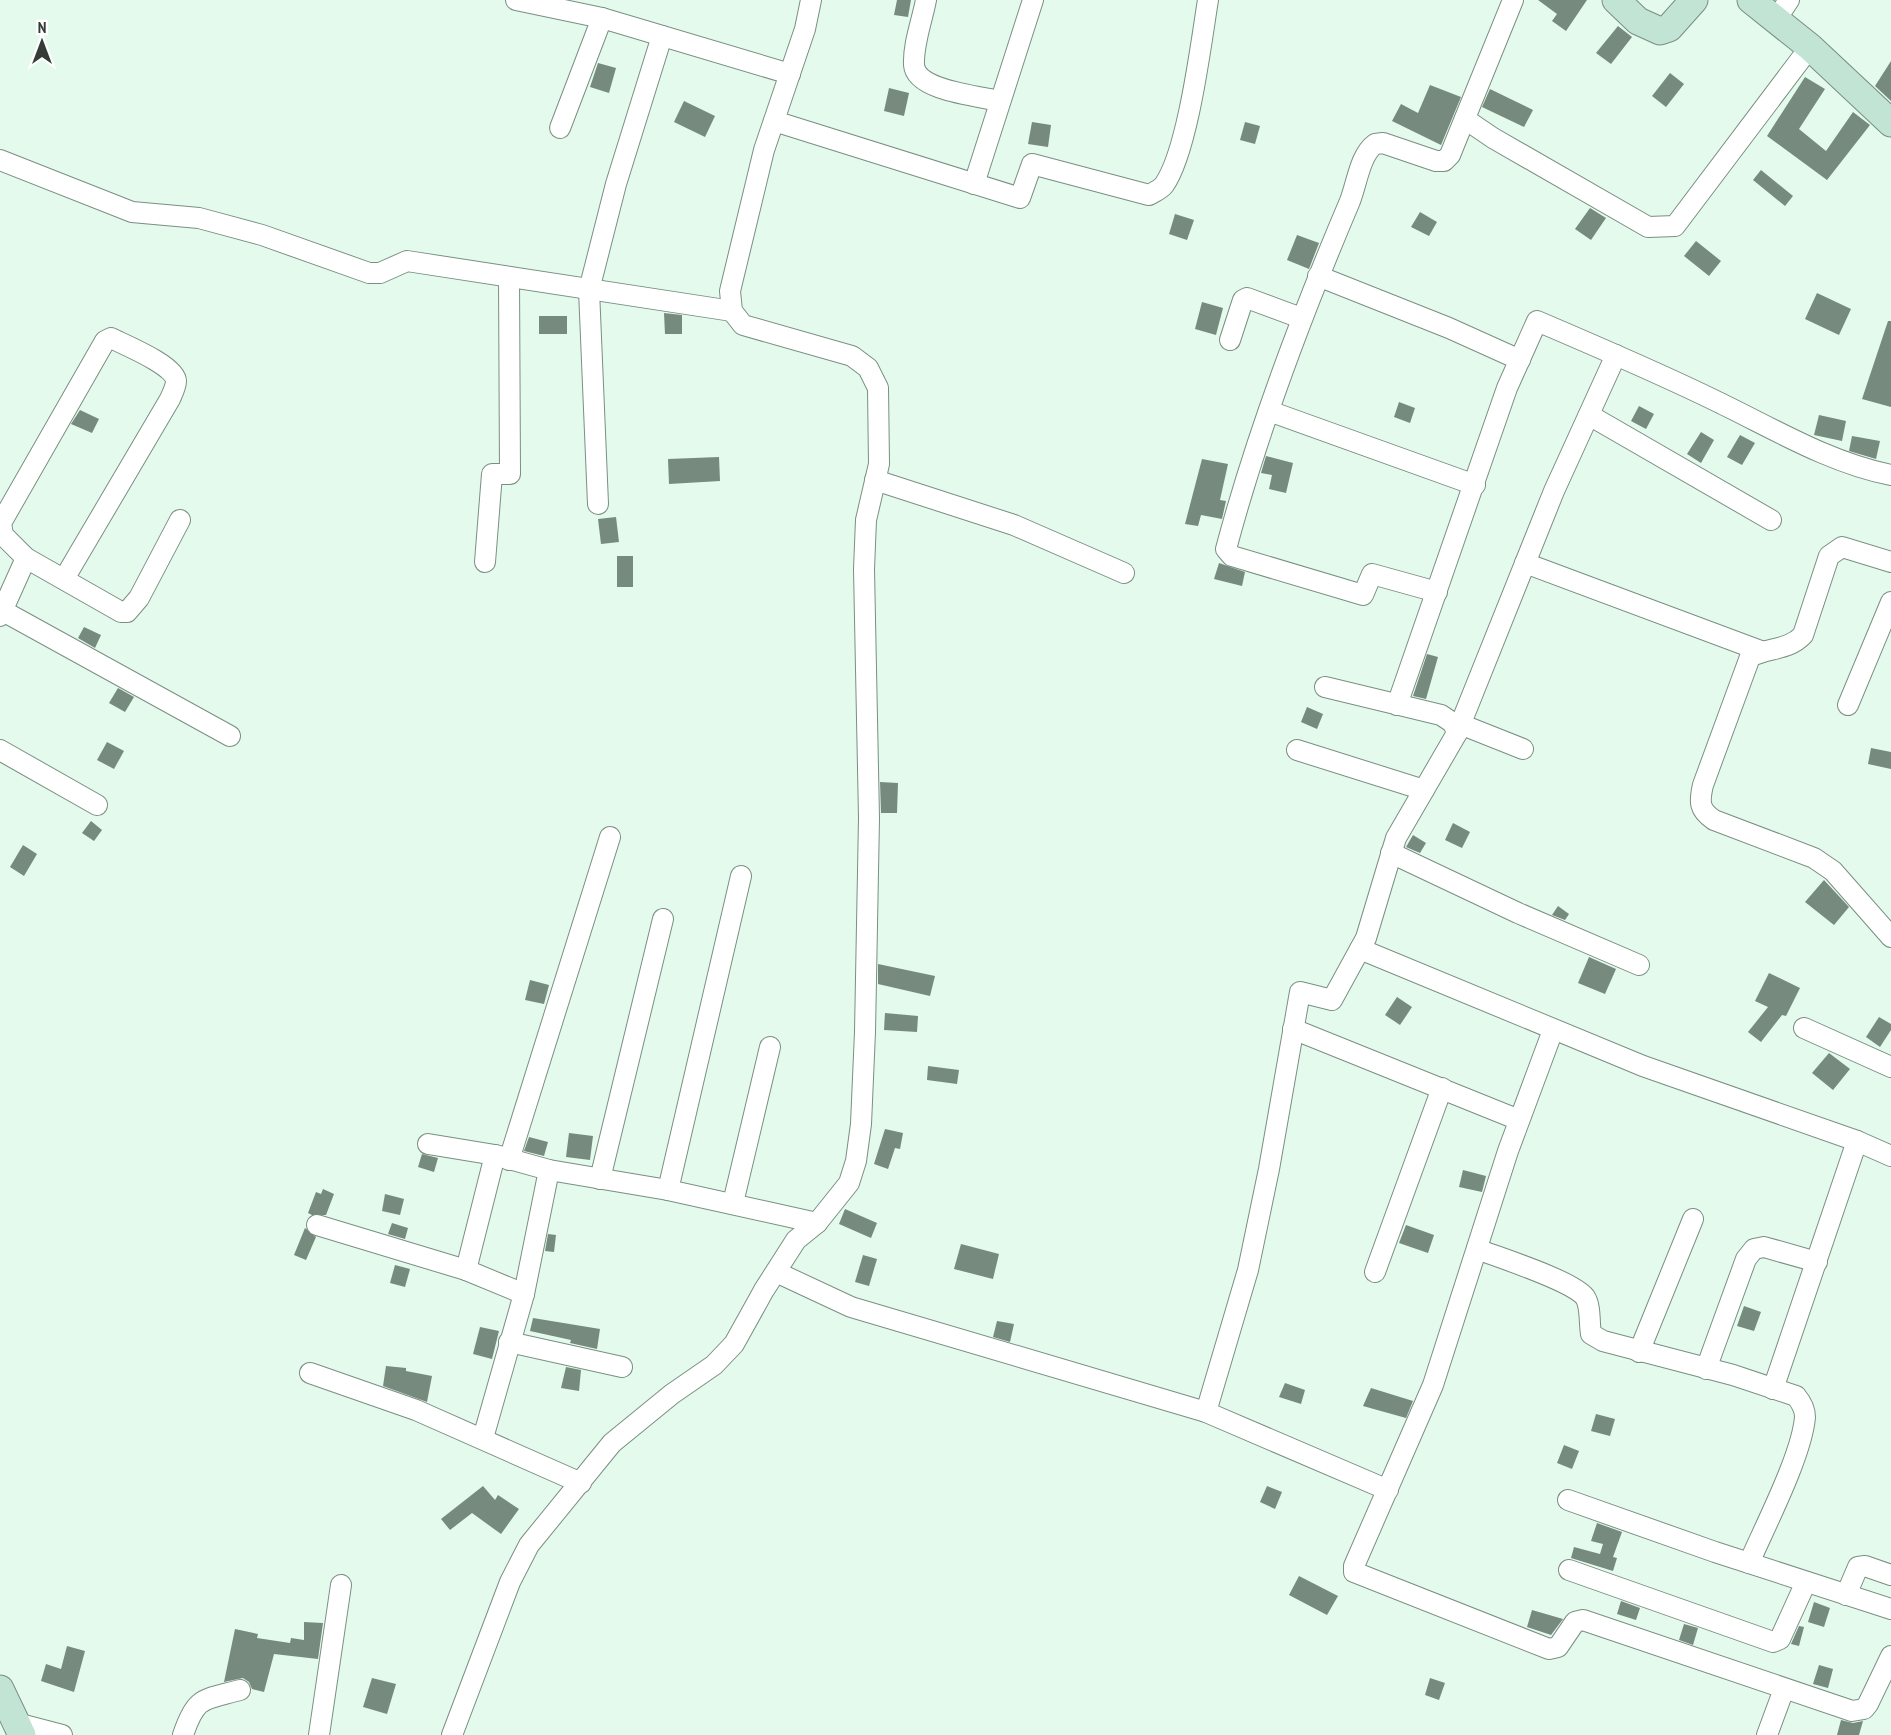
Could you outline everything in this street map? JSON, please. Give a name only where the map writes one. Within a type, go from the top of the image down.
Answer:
[{"type":"street","points":[[516,0],[602,18],[790,74]]},
{"type":"street","points":[[452,1735],[510,1582],[530,1545],[612,1443],[672,1394],[714,1365],[734,1344],[796,1240],[817,1223],[849,1183],[856,1161],[861,1124],[869,818],[864,569],[866,520],[879,464],[878,388],[868,368],[852,356],[744,325],[732,311],[730,291],[774,121],[805,29],[811,0]]},
{"type":"street","points":[[926,0],[914,67],[918,78],[930,86],[1000,101]]},
{"type":"street","points":[[974,183],[1033,0]]},
{"type":"street","points":[[774,121],[1020,198],[1032,164],[1149,195],[1164,185],[1179,150],[1196,73],[1208,0]]},
{"type":"street","points":[[1437,592],[1372,574],[1364,595],[1232,556],[1226,549],[1245,477],[1301,318],[1369,148],[1383,143],[1428,159],[1444,161],[1450,155],[1513,0]]},
{"type":"street","points":[[1616,0],[1638,21],[1660,31],[1669,28],[1694,0]]},
{"type":"street","points":[[1751,0],[1782,11],[1810,47],[1891,123]]},
{"type":"street","points":[[560,128],[602,18]]},
{"type":"street","points":[[598,504],[589,290],[616,183],[662,36]]},
{"type":"street","points":[[1465,119],[1493,138],[1648,226],[1675,226],[1688,212],[1714,172],[1810,47]]},
{"type":"street","points":[[0,160],[132,212],[180,215],[230,226],[369,273],[380,273],[407,261],[732,311]]},
{"type":"street","points":[[1318,276],[1449,328],[1520,360]]},
{"type":"street","points":[[485,562],[492,474],[510,474],[508,277]]},
{"type":"street","points":[[1230,340],[1243,300],[1246,298],[1301,318]]},
{"type":"street","points":[[1397,705],[1507,388],[1537,321],[1616,355],[1828,455],[1891,476]]},
{"type":"street","points":[[64,579],[170,399],[176,380],[174,373],[165,366],[111,338],[105,341],[1,523],[3,535],[26,558],[121,612],[127,612],[139,598],[180,520]]},
{"type":"street","points":[[1206,1412],[1248,1270],[1269,1169],[1300,992],[1332,1000],[1366,938],[1396,838],[1458,728],[1525,563],[1616,355]]},
{"type":"street","points":[[1269,411],[1475,485]]},
{"type":"street","points":[[1589,415],[1771,520]]},
{"type":"street","points":[[875,480],[1014,525],[1124,573]]},
{"type":"street","points":[[1891,562],[1852,548],[1837,549],[1829,556],[1803,635],[1794,645],[1761,651],[1750,657],[1707,774],[1700,802],[1703,812],[1714,820],[1814,858],[1833,871],[1891,937]]},
{"type":"street","points":[[26,558],[1,613],[230,736]]},
{"type":"street","points":[[1525,563],[1761,651]]},
{"type":"street","points":[[1848,705],[1891,602]]},
{"type":"street","points":[[1325,687],[1441,716],[1458,728],[1522,749]]},
{"type":"street","points":[[0,750],[97,805]]},
{"type":"street","points":[[1296,750],[1424,790]]},
{"type":"street","points":[[466,1270],[610,837]]},
{"type":"street","points":[[1391,854],[1518,913],[1640,965]]},
{"type":"street","points":[[668,1190],[741,876]]},
{"type":"street","points":[[600,1179],[663,919]]},
{"type":"street","points":[[1360,949],[1642,1066],[1857,1141],[1891,1156]]},
{"type":"street","points":[[1804,1028],[1891,1067]]},
{"type":"street","points":[[1293,1029],[1519,1120]]},
{"type":"street","points":[[1554,1030],[1519,1120],[1433,1385],[1353,1569],[1357,1574],[1549,1648],[1558,1647],[1575,1622],[1580,1619],[1784,1689],[1858,1711],[1868,1704],[1891,1656]]},
{"type":"street","points":[[733,1203],[770,1047]]},
{"type":"street","points":[[1375,1272],[1442,1088]]},
{"type":"street","points":[[1773,1389],[1857,1141]]},
{"type":"street","points":[[428,1144],[502,1157],[549,1170],[733,1203],[817,1223]]},
{"type":"street","points":[[483,1438],[508,1342],[524,1294],[549,1170]]},
{"type":"street","points":[[1640,1352],[1693,1219]]},
{"type":"street","points":[[317,1225],[466,1270],[524,1294]]},
{"type":"street","points":[[1706,1369],[1746,1259],[1754,1249],[1764,1247],[1817,1262]]},
{"type":"street","points":[[1477,1249],[1550,1277],[1580,1293],[1586,1299],[1592,1334],[1603,1341],[1796,1396],[1803,1404],[1805,1416],[1797,1451],[1749,1563]]},
{"type":"street","points":[[776,1272],[851,1307],[1206,1412],[1388,1490]]},
{"type":"street","points":[[508,1342],[622,1367]]},
{"type":"street","points":[[310,1373],[416,1410],[580,1483]]},
{"type":"street","points":[[1568,1500],[1749,1563],[1891,1609]]},
{"type":"street","points":[[1846,1595],[1858,1567],[1865,1566],[1891,1575]]},
{"type":"street","points":[[1569,1570],[1773,1642],[1780,1639],[1806,1582]]},
{"type":"street","points":[[319,1735],[341,1585]]},
{"type":"street","points":[[0,1689],[19,1729],[62,1735]]},
{"type":"street","points":[[1767,1735],[1784,1689]]},
{"type":"street","points":[[183,1735],[190,1714],[201,1701],[240,1690]]},
{"type":"building","points":[[897,0],[911,0],[908,17],[894,15]]},
{"type":"building","points":[[1538,0],[1587,0],[1566,31],[1552,21],[1557,14]]},
{"type":"building","points":[[1618,26],[1632,37],[1611,64],[1596,53]]},
{"type":"building","points":[[1891,61],[1891,101],[1875,86]]},
{"type":"building","points":[[598,63],[616,68],[609,93],[590,87]]},
{"type":"building","points":[[1670,73],[1684,84],[1666,107],[1652,96]]},
{"type":"building","points":[[1805,77],[1825,89],[1799,129],[1826,151],[1853,112],[1870,125],[1827,180],[1767,136]]},
{"type":"building","points":[[1430,85],[1461,97],[1441,145],[1392,121],[1401,104],[1418,113]]},
{"type":"building","points":[[889,88],[909,93],[904,116],[884,111]]},
{"type":"building","points":[[1490,89],[1533,110],[1524,127],[1482,107]]},
{"type":"building","points":[[684,101],[715,116],[705,137],[674,122]]},
{"type":"building","points":[[1032,122],[1051,125],[1048,147],[1028,144]]},
{"type":"building","points":[[1245,122],[1260,126],[1255,144],[1240,140]]},
{"type":"building","points":[[1761,170],[1793,196],[1785,206],[1753,180]]},
{"type":"building","points":[[1590,208],[1606,218],[1591,240],[1575,229]]},
{"type":"building","points":[[1420,212],[1437,222],[1429,236],[1411,227]]},
{"type":"building","points":[[1175,214],[1194,220],[1187,240],[1169,234]]},
{"type":"building","points":[[1297,235],[1319,243],[1309,269],[1287,260]]},
{"type":"building","points":[[1696,241],[1721,261],[1709,276],[1684,256]]},
{"type":"building","points":[[1817,293],[1851,309],[1839,335],[1805,319]]},
{"type":"building","points":[[1202,302],[1223,308],[1216,335],[1195,329]]},
{"type":"building","points":[[664,313],[682,315],[682,334],[665,334]]},
{"type":"building","points":[[539,316],[567,316],[567,334],[539,334]]},
{"type":"building","points":[[1888,321],[1891,321],[1891,407],[1862,399]]},
{"type":"building","points":[[1399,402],[1415,408],[1410,423],[1394,417]]},
{"type":"building","points":[[1639,406],[1654,414],[1646,429],[1631,421]]},
{"type":"building","points":[[80,410],[99,419],[92,433],[71,424]]},
{"type":"building","points":[[1819,415],[1846,421],[1842,441],[1814,435]]},
{"type":"building","points":[[1701,432],[1714,440],[1701,463],[1687,454]]},
{"type":"building","points":[[1740,435],[1755,443],[1742,465],[1727,457]]},
{"type":"building","points":[[1852,436],[1880,441],[1876,459],[1849,451]]},
{"type":"building","points":[[1266,456],[1293,463],[1286,493],[1269,489],[1272,475],[1261,473]]},
{"type":"building","points":[[719,457],[720,481],[669,484],[668,459]]},
{"type":"building","points":[[1202,459],[1228,464],[1220,500],[1226,501],[1222,519],[1201,515],[1198,526],[1185,524]]},
{"type":"building","points":[[616,517],[619,542],[601,544],[598,519]]},
{"type":"building","points":[[617,556],[633,556],[633,587],[617,587]]},
{"type":"building","points":[[1219,563],[1245,572],[1242,586],[1214,579]]},
{"type":"building","points":[[84,627],[101,635],[95,648],[78,638]]},
{"type":"building","points":[[1427,654],[1438,657],[1426,699],[1413,696]]},
{"type":"building","points":[[118,688],[134,697],[125,712],[109,703]]},
{"type":"building","points":[[1307,707],[1323,714],[1317,729],[1301,722]]},
{"type":"building","points":[[107,742],[124,751],[114,769],[97,760]]},
{"type":"building","points":[[1871,748],[1891,752],[1891,769],[1868,764]]},
{"type":"building","points":[[880,782],[898,783],[897,813],[881,813]]},
{"type":"building","points":[[91,821],[102,830],[94,841],[82,833]]},
{"type":"building","points":[[1453,823],[1470,832],[1462,848],[1445,840]]},
{"type":"building","points":[[1413,835],[1426,843],[1420,853],[1406,847]]},
{"type":"building","points":[[23,845],[37,854],[24,876],[10,867]]},
{"type":"building","points":[[1824,880],[1849,907],[1834,925],[1805,902]]},
{"type":"building","points":[[1558,906],[1569,914],[1565,920],[1552,915]]},
{"type":"building","points":[[1589,957],[1616,969],[1605,994],[1578,983]]},
{"type":"building","points":[[878,964],[935,976],[930,996],[878,984]]},
{"type":"building","points":[[1769,973],[1800,988],[1786,1016],[1782,1015],[1761,1042],[1748,1032],[1768,1007],[1755,1001]]},
{"type":"building","points":[[530,980],[549,985],[544,1004],[525,1000]]},
{"type":"building","points":[[1397,997],[1412,1007],[1400,1025],[1385,1015]]},
{"type":"building","points":[[885,1013],[918,1016],[917,1032],[884,1030]]},
{"type":"building","points":[[1879,1017],[1891,1024],[1891,1030],[1880,1047],[1866,1037]]},
{"type":"building","points":[[1829,1053],[1850,1069],[1833,1090],[1812,1073]]},
{"type":"building","points":[[928,1066],[959,1070],[957,1084],[927,1080]]},
{"type":"building","points":[[885,1129],[903,1133],[900,1149],[895,1148],[888,1169],[874,1164]]},
{"type":"building","points":[[569,1133],[593,1136],[590,1160],[566,1157]]},
{"type":"building","points":[[529,1137],[548,1142],[544,1156],[524,1151]]},
{"type":"building","points":[[422,1154],[438,1158],[434,1172],[418,1167]]},
{"type":"building","points":[[1463,1170],[1486,1176],[1482,1192],[1459,1187]]},
{"type":"building","points":[[323,1189],[334,1194],[326,1215],[308,1213],[316,1192],[321,1194]]},
{"type":"building","points":[[385,1194],[404,1199],[400,1215],[382,1211]]},
{"type":"building","points":[[845,1209],[877,1223],[871,1238],[839,1224]]},
{"type":"building","points":[[392,1223],[408,1228],[405,1239],[388,1234]]},
{"type":"building","points":[[1406,1225],[1434,1235],[1428,1253],[1399,1243]]},
{"type":"building","points":[[305,1228],[316,1237],[306,1260],[294,1255]]},
{"type":"building","points":[[548,1234],[556,1235],[554,1252],[545,1251]]},
{"type":"building","points":[[961,1244],[999,1254],[993,1279],[954,1269]]},
{"type":"building","points":[[863,1255],[877,1259],[869,1286],[855,1282]]},
{"type":"building","points":[[395,1265],[410,1269],[405,1287],[390,1283]]},
{"type":"building","points":[[1744,1306],[1761,1312],[1754,1331],[1737,1326]]},
{"type":"building","points":[[533,1318],[600,1329],[597,1349],[570,1343],[571,1340],[530,1331]]},
{"type":"building","points":[[997,1321],[1014,1324],[1010,1342],[993,1337]]},
{"type":"building","points":[[480,1327],[499,1331],[492,1359],[473,1354]]},
{"type":"building","points":[[386,1366],[406,1368],[406,1371],[432,1376],[427,1402],[383,1386]]},
{"type":"building","points":[[566,1367],[581,1370],[579,1391],[561,1388]]},
{"type":"building","points":[[1285,1383],[1305,1390],[1301,1404],[1279,1397]]},
{"type":"building","points":[[1371,1388],[1413,1401],[1406,1418],[1363,1406]]},
{"type":"building","points":[[1596,1414],[1615,1419],[1610,1436],[1591,1431]]},
{"type":"building","points":[[1564,1445],[1579,1451],[1572,1469],[1557,1463]]},
{"type":"building","points":[[483,1486],[495,1500],[498,1495],[519,1509],[501,1534],[472,1513],[450,1530],[441,1519]]},
{"type":"building","points":[[1267,1486],[1282,1492],[1275,1509],[1260,1502]]},
{"type":"building","points":[[1597,1523],[1622,1532],[1613,1557],[1617,1558],[1613,1571],[1571,1558],[1574,1547],[1600,1554],[1603,1544],[1591,1541]]},
{"type":"building","points":[[1299,1576],[1338,1596],[1327,1615],[1289,1595]]},
{"type":"building","points":[[1621,1601],[1640,1608],[1636,1620],[1617,1614]]},
{"type":"building","points":[[1814,1602],[1830,1608],[1824,1627],[1808,1622]]},
{"type":"building","points":[[1532,1610],[1563,1619],[1551,1635],[1527,1627]]},
{"type":"building","points":[[304,1622],[323,1623],[318,1659],[274,1654],[264,1692],[252,1689],[249,1682],[243,1678],[224,1682],[235,1629],[258,1634],[257,1638],[290,1643],[291,1638],[304,1640]]},
{"type":"building","points":[[1684,1624],[1698,1628],[1693,1645],[1679,1640]]},
{"type":"building","points":[[1799,1626],[1804,1627],[1799,1646],[1791,1644]]},
{"type":"building","points":[[67,1646],[85,1651],[74,1692],[41,1681],[46,1664],[61,1669]]},
{"type":"building","points":[[1819,1665],[1833,1669],[1828,1688],[1813,1684]]},
{"type":"building","points":[[372,1678],[396,1684],[387,1714],[363,1707]]},
{"type":"building","points":[[1430,1678],[1445,1683],[1439,1700],[1425,1695]]},
{"type":"building","points":[[1841,1720],[1853,1723],[1863,1721],[1859,1735],[1837,1735]]}]
